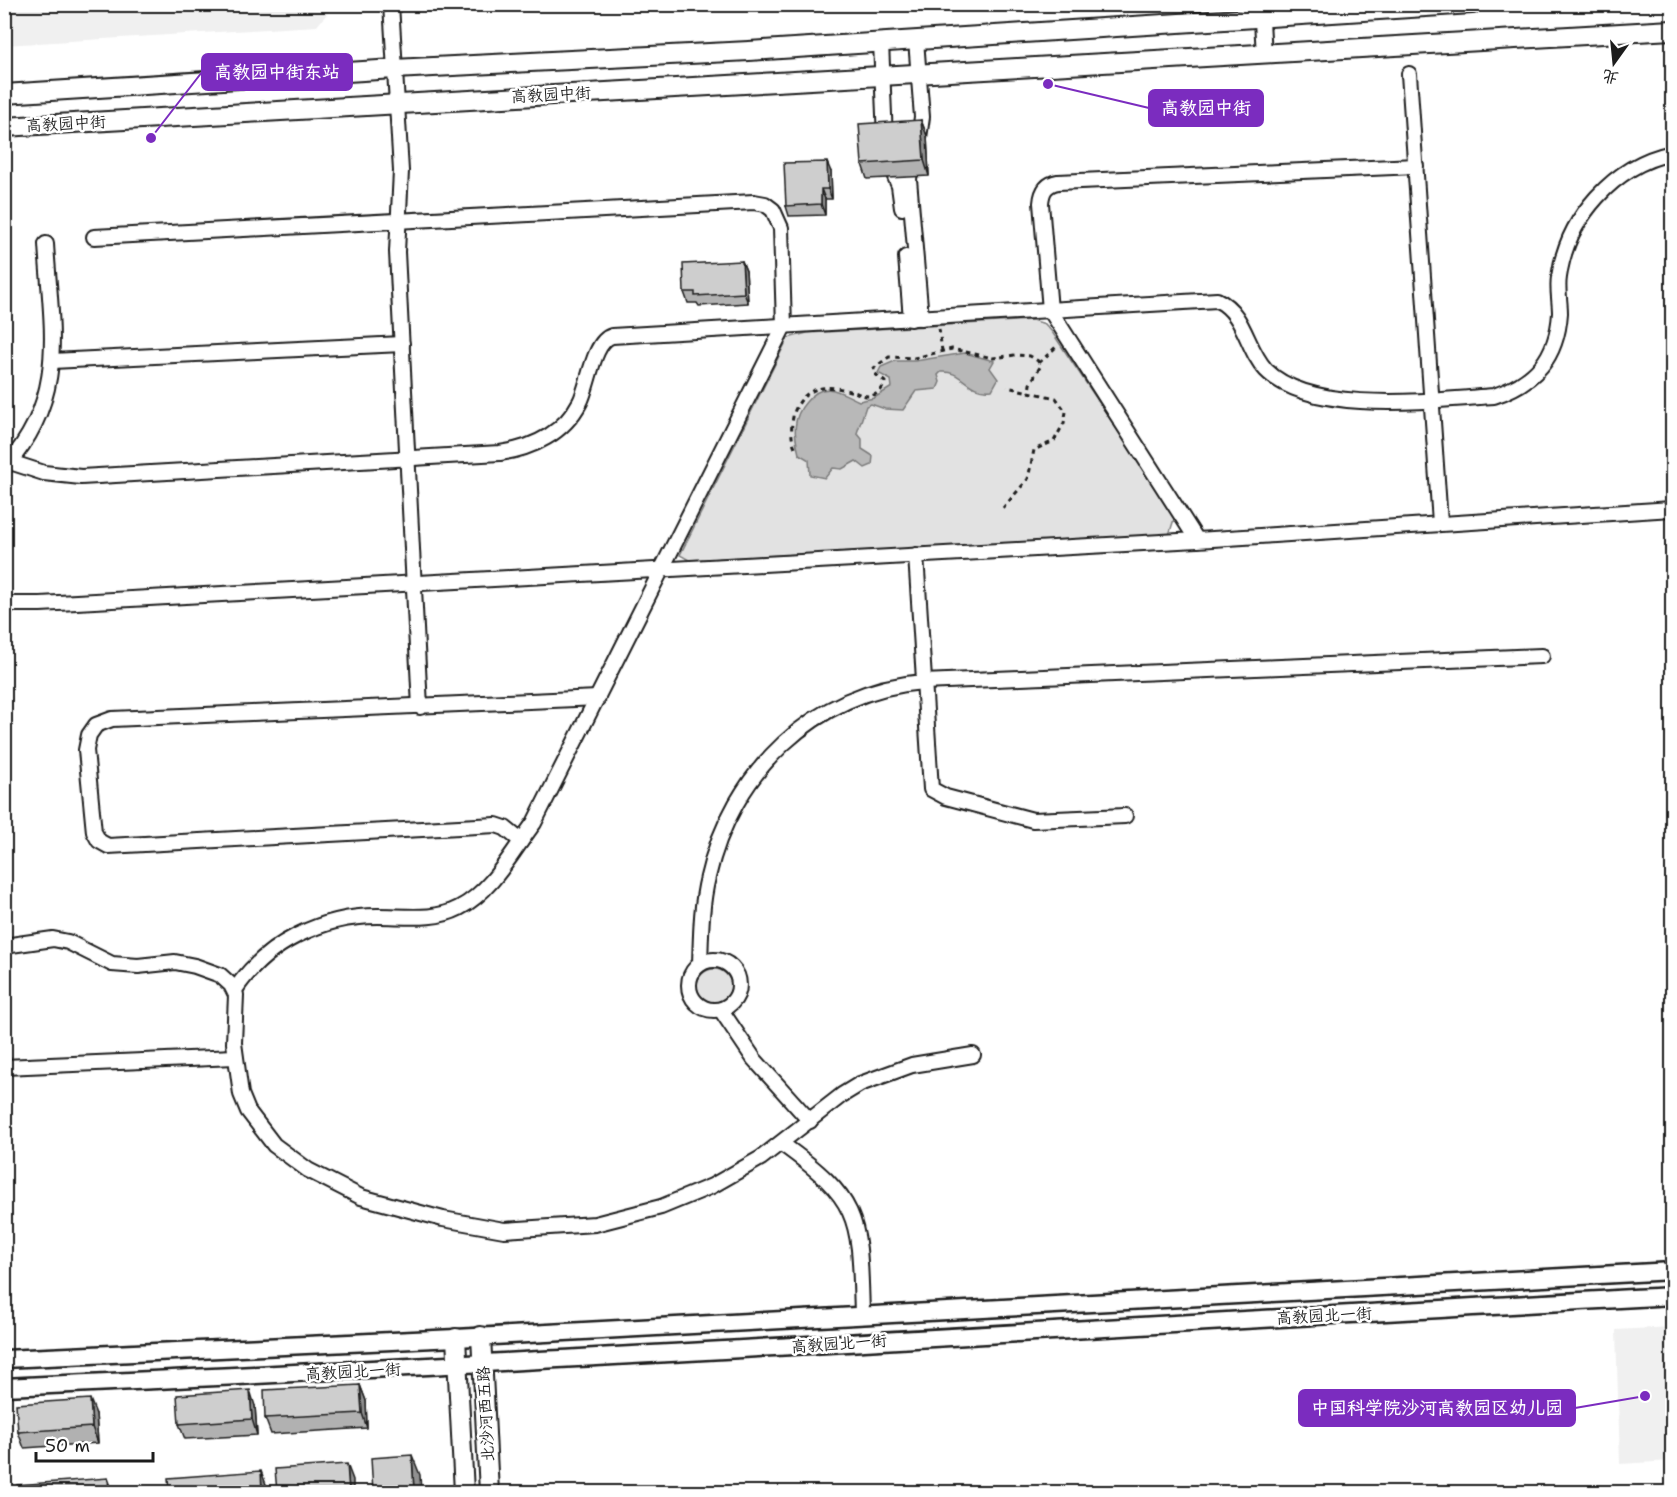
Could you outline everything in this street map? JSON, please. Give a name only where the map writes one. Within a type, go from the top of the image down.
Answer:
[{"type":"main road","name":"高教园中街","points":[[4,94],[394,69],[916,40],[1262,11],[1472,4]]},
{"type":"main road","name":"高教园中街","points":[[4,127],[1672,30]]},
{"type":"main road","name":"北沙河西五路","points":[[481,1336],[489,1492]]},
{"type":"main road","name":"北沙河西五路","points":[[456,1338],[464,1492]]},
{"type":"street","points":[[391,4],[401,171],[397,252],[420,706]]},
{"type":"street","points":[[1262,11],[1264,55]]},
{"type":"street","points":[[916,40],[921,129],[909,179],[916,318]]},
{"type":"street","points":[[881,42],[886,157],[901,194],[916,318]]},
{"type":"street","points":[[1409,74],[1440,523]]},
{"type":"street","points":[[46,244],[52,361],[50,386],[39,417],[7,465],[44,473],[81,477],[500,453],[534,444],[559,429],[580,403],[599,347],[608,337],[1217,300],[1233,311],[1261,365],[1277,379],[1295,388],[1345,401],[1494,396],[1516,389],[1532,377],[1548,358],[1554,344],[1560,314],[1558,286],[1561,266],[1583,214],[1598,195],[1628,171],[1653,158],[1672,153]]},
{"type":"street","points":[[1197,540],[1050,310],[1041,203],[1043,193],[1049,184],[1416,166]]},
{"type":"street","points":[[94,237],[759,202],[773,210],[781,228],[784,326],[542,809],[521,841],[484,889],[460,907],[432,917],[359,917],[318,926],[270,952],[235,990],[234,1056],[241,1094],[248,1111],[274,1145],[300,1166],[369,1200],[442,1219],[510,1231],[524,1227],[584,1225],[642,1214],[712,1186],[782,1144],[842,1095],[880,1076],[934,1060],[973,1055]]},
{"type":"street","points":[[52,361],[402,344]]},
{"type":"street","points":[[4,604],[40,604],[1197,540],[1672,509]]},
{"type":"street","points":[[915,555],[928,781],[936,794],[1039,821],[1125,816]]},
{"type":"street","points":[[700,964],[717,960],[725,963],[736,974],[739,989],[737,997],[721,1010],[708,1011],[700,1007],[689,994],[689,977],[700,964],[705,893],[711,863],[730,818],[765,762],[807,723],[837,705],[879,687],[923,682],[1542,656]]},
{"type":"street","points":[[521,841],[506,828],[496,825],[113,846],[104,844],[96,837],[86,750],[93,729],[105,720],[598,698]]},
{"type":"street","points":[[4,946],[53,939],[68,942],[112,964],[138,966],[165,962],[195,966],[220,975],[235,990]]},
{"type":"street","points":[[721,1010],[754,1059],[810,1121]]},
{"type":"street","points":[[4,1067],[234,1056]]},
{"type":"street","points":[[782,1144],[833,1185],[852,1212],[859,1241],[862,1314]]},
{"type":"street","name":"高教园北一街","points":[[4,1359],[456,1338],[1672,1271]]},
{"type":"street","name":"高教园北一街","points":[[4,1387],[482,1365],[1074,1328],[1672,1296]]},
{"type":"path","points":[[936,317],[942,351]]},
{"type":"path","points":[[1029,392],[1030,384],[1039,373],[1039,363],[1068,338]]},
{"type":"path","points":[[795,447],[792,438],[794,414],[801,399],[811,390],[828,386],[862,396],[873,395],[885,384],[883,379],[874,373],[877,363],[894,356],[914,358],[942,351],[961,350],[993,358],[1015,354],[1029,356],[1039,363]]},
{"type":"path","points":[[1003,508],[1028,479],[1034,450],[1054,441],[1065,420],[1066,410],[1060,400],[1007,387]]},
{"type":"shaded area","points":[[5,4],[334,5],[317,26],[5,45]]},
{"type":"shaded area","points":[[1032,320],[1045,324],[1052,332],[1175,516],[1169,535],[689,560],[680,555],[788,338],[807,333]]},
{"type":"shaded area","points":[[965,353],[994,361],[990,368],[998,379],[992,390],[976,388],[955,374],[941,372],[938,375],[940,382],[937,389],[916,391],[903,410],[885,409],[871,404],[866,406],[857,433],[862,439],[862,449],[873,456],[872,465],[865,468],[856,461],[842,469],[833,468],[825,478],[810,475],[809,460],[799,454],[795,427],[801,408],[813,395],[825,389],[838,391],[859,401],[874,398],[892,387],[891,380],[878,373],[881,367],[895,361],[915,361]]},
{"type":"shaded area","points":[[714,969],[726,974],[731,986],[726,998],[714,1003],[702,998],[697,986],[702,974]]},
{"type":"shaded area","points":[[1672,1327],[1672,1461],[1620,1464],[1616,1330]]},
{"type":"building","points":[[921,120],[924,160],[862,164],[859,124]]},
{"type":"building","points":[[827,162],[828,189],[821,189],[821,204],[786,206],[784,163]]},
{"type":"building","points":[[742,261],[744,293],[695,296],[695,292],[684,292],[683,264]]},
{"type":"building","points":[[360,1385],[362,1413],[265,1418],[264,1390]]},
{"type":"building","points":[[250,1390],[252,1419],[179,1424],[177,1395]]},
{"type":"building","points":[[90,1399],[92,1427],[18,1432],[16,1404]]},
{"type":"building","points":[[412,1455],[414,1492],[373,1492],[371,1458]]},
{"type":"building","points":[[347,1464],[349,1492],[277,1492],[275,1469]]},
{"type":"building","points":[[261,1471],[262,1492],[169,1492],[168,1478]]},
{"type":"building","points":[[108,1478],[109,1492],[17,1492],[17,1485]]},
{"type":"building","points":[[4,1483],[7,1483],[7,1492],[4,1492]]},
{"type":"place","name":"高教园中街","points":[[1048,84]]},
{"type":"place","name":"高教园中街东站","points":[[151,138]]},
{"type":"place","name":"中国科学院沙河高教园区幼儿园","points":[[1645,1396]]}]
